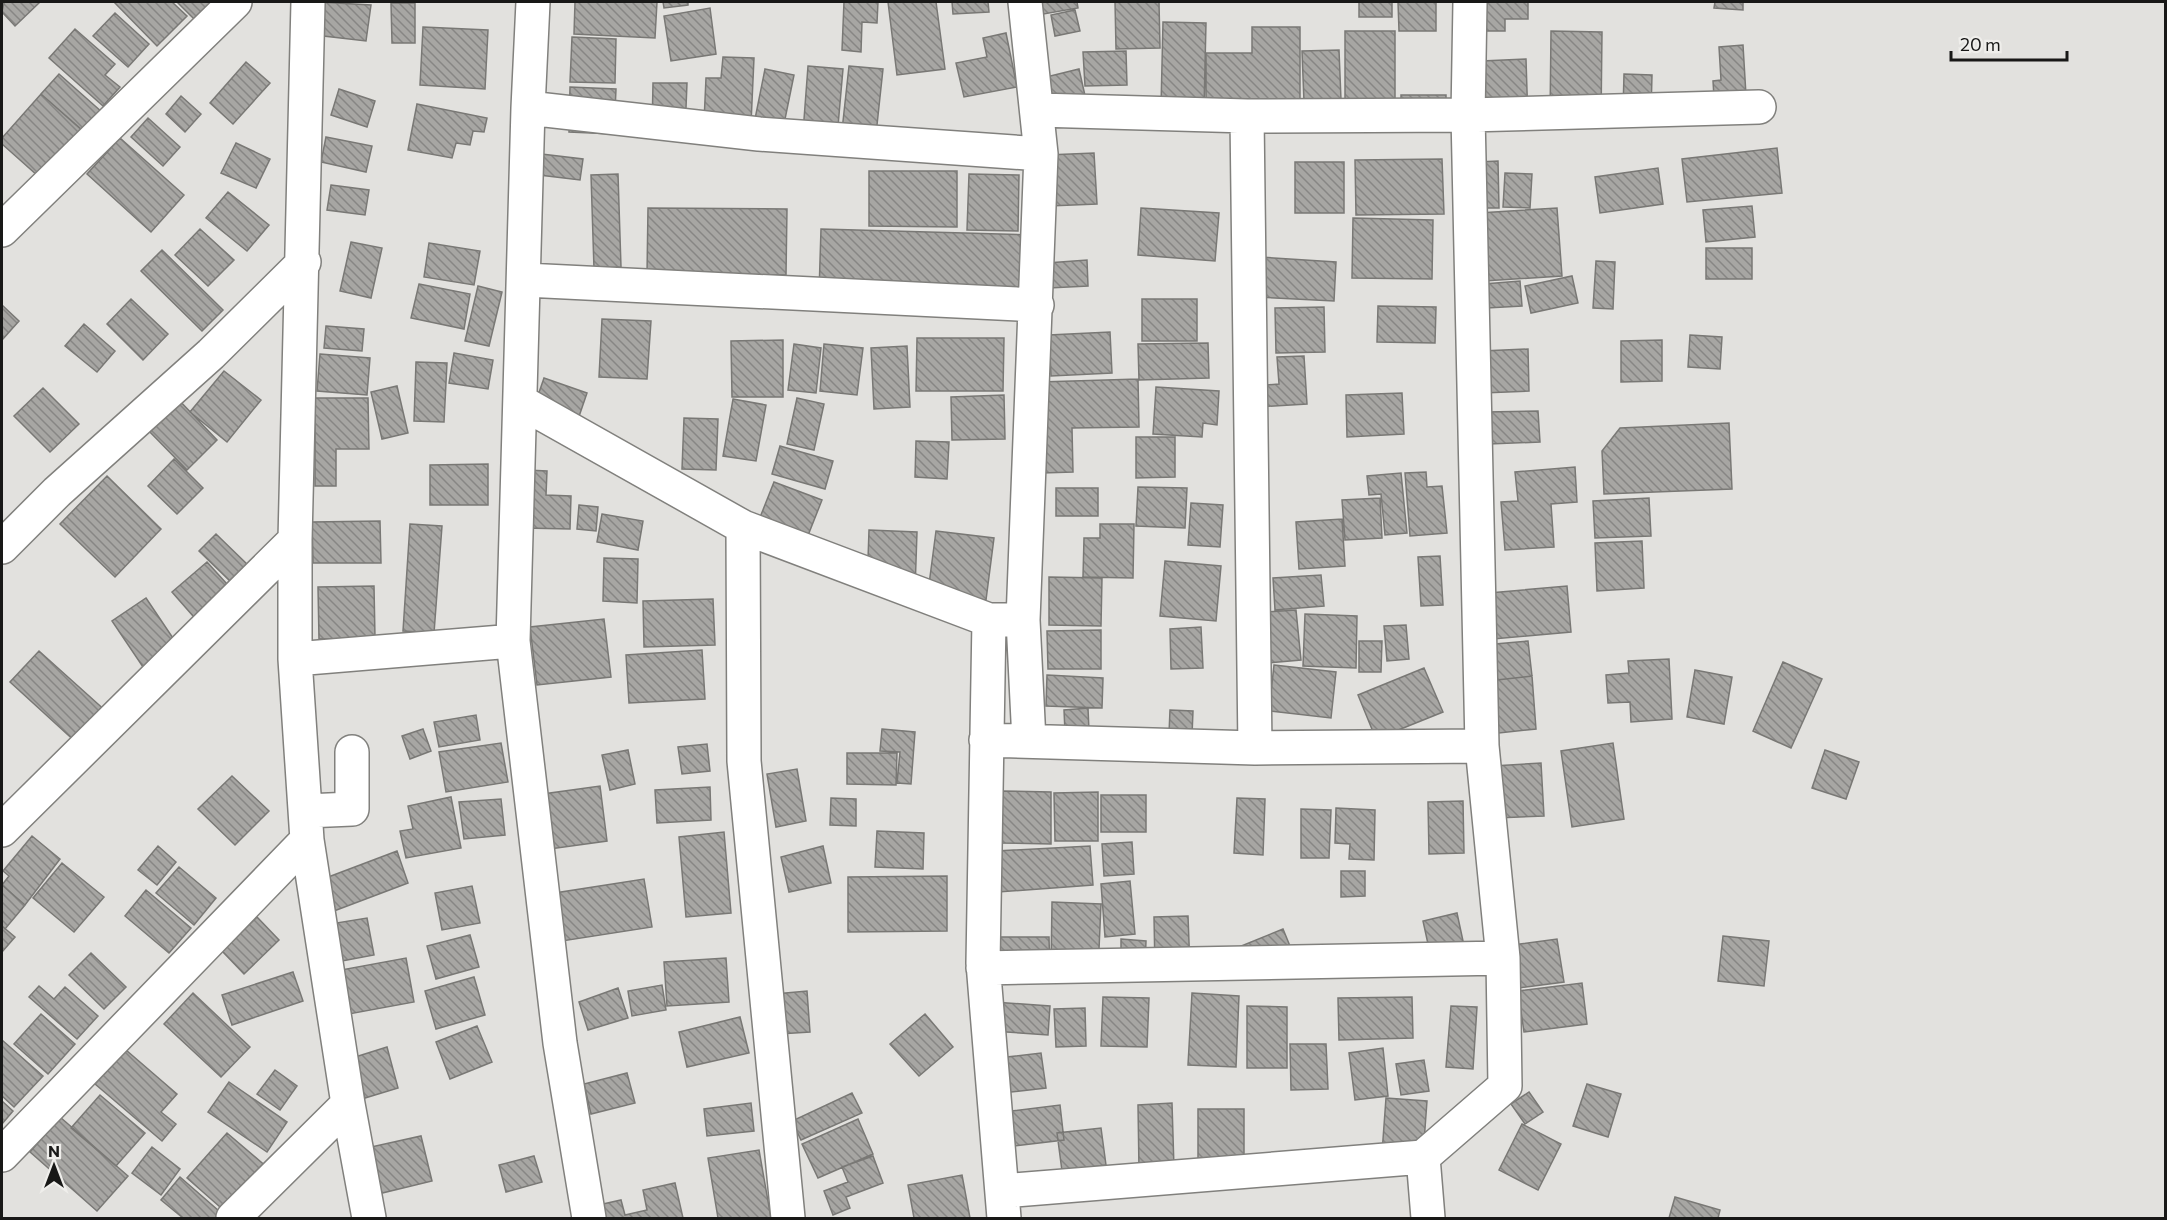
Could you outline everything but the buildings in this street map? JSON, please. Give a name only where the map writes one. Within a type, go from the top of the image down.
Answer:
[{"type":"street","points":[[2,230],[235,2]]},
{"type":"street","points":[[308,2],[304,262],[295,540],[295,659],[306,826],[348,1104],[369,1218]]},
{"type":"street","points":[[533,2],[513,642],[560,1043],[589,1218]]},
{"type":"street","points":[[1025,2],[1041,154],[1037,305],[1023,621],[1029,741]]},
{"type":"street","points":[[989,621],[984,968],[1003,1204],[1423,1157],[1505,1086],[1503,958],[1482,746],[1468,115],[1470,2]]},
{"type":"street","points":[[1038,110],[1247,116],[1468,115],[1759,107]]},
{"type":"street","points":[[528,108],[759,134],[1041,154]]},
{"type":"street","points":[[1247,116],[1255,748]]},
{"type":"street","points":[[2,547],[57,492],[211,354],[304,262]]},
{"type":"street","points":[[525,280],[1037,305]]},
{"type":"street","points":[[521,402],[742,527],[989,621],[1023,621]]},
{"type":"street","points":[[742,527],[744,761],[788,1218]]},
{"type":"street","points":[[2,830],[295,540]]},
{"type":"street","points":[[295,659],[513,642]]},
{"type":"street","points":[[986,740],[1255,748],[1482,746]]},
{"type":"street","points":[[2,1155],[306,826],[352,809],[352,752]]},
{"type":"street","points":[[984,968],[1503,958]]},
{"type":"street","points":[[233,1218],[348,1104]]},
{"type":"street","points":[[1423,1157],[1428,1218]]}]
